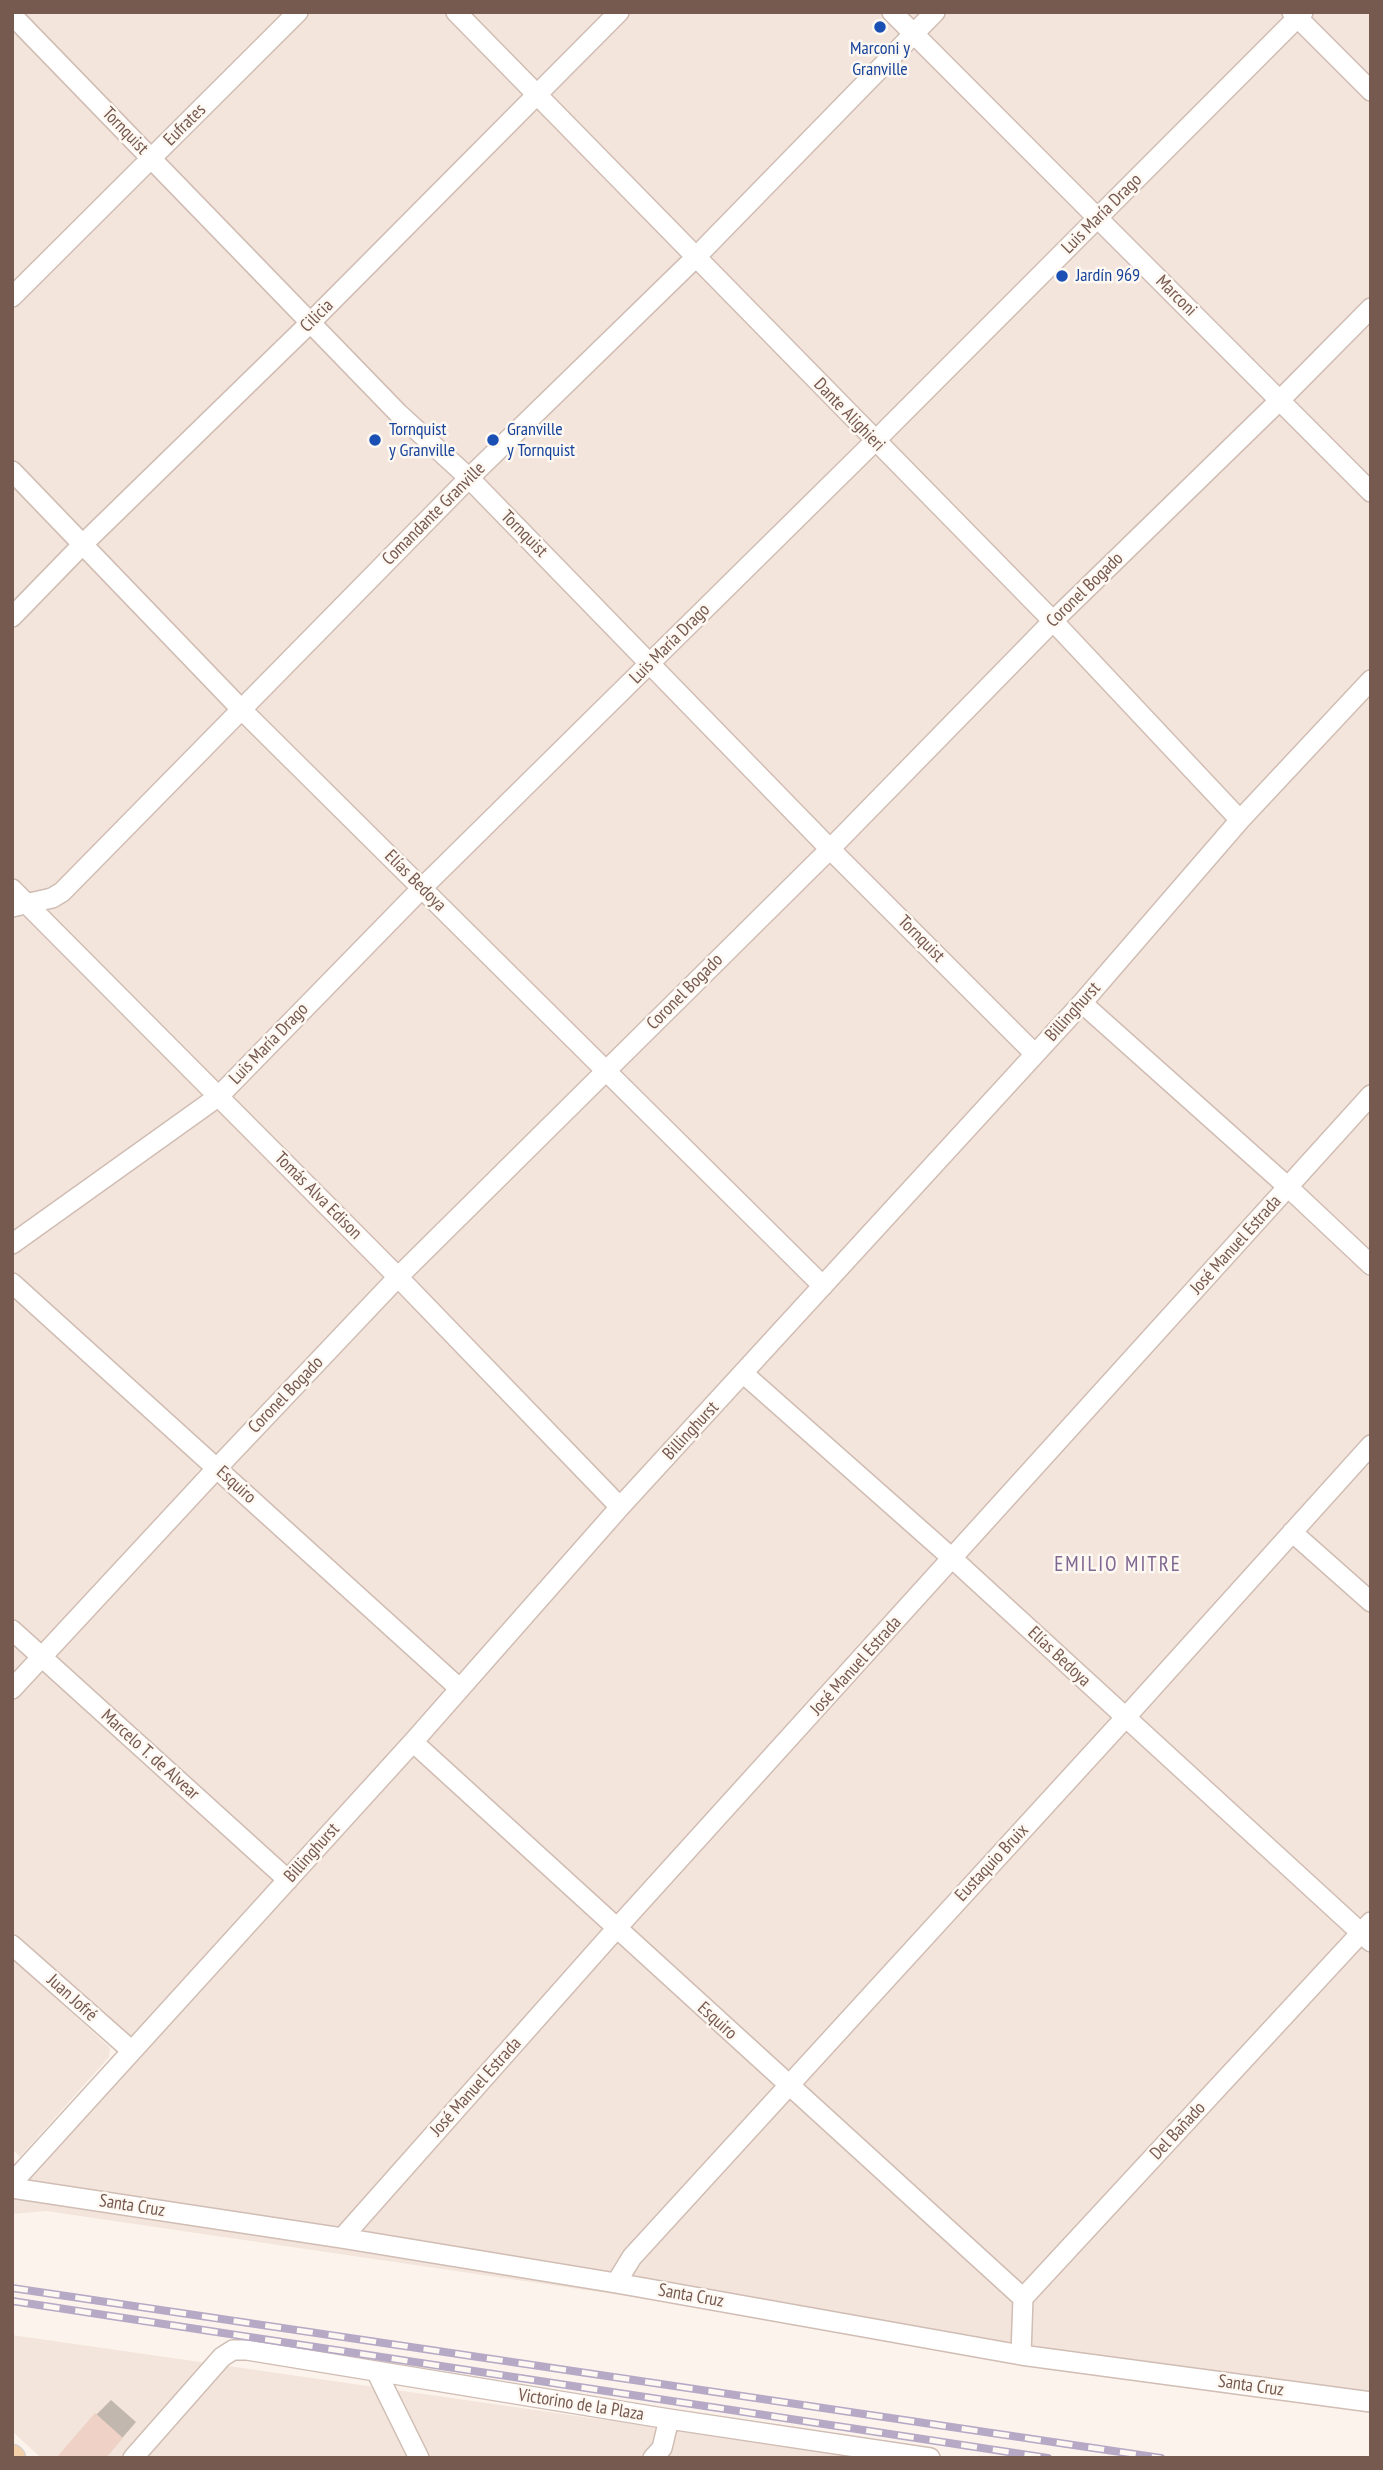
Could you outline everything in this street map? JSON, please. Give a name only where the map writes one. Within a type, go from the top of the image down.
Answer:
[{"type":"street","name":"Eufrates","points":[[12,297],[298,12]]},
{"type":"street","name":"Dante Alighieri","points":[[456,12],[1053,621],[1240,820]]},
{"type":"street","name":"Cilicia","points":[[12,617],[311,322],[619,12]]},
{"type":"street","name":"Marconi","points":[[892,12],[1371,492]]},
{"type":"street","name":"Comandante Granville","points":[[20,905],[52,898],[62,892],[469,478],[695,258],[935,12]]},
{"type":"street","points":[[1297,14],[1371,90]]},
{"type":"street","name":"Luis María Drago","points":[[12,1244],[219,1096],[423,887],[1098,218],[1297,14]]},
{"type":"street","name":"Tornquist","points":[[12,15],[398,413],[469,478],[830,849],[1035,1054]]},
{"type":"street","name":"Coronel Bogado","points":[[12,1689],[398,1277],[830,849],[1053,621],[1371,308]]},
{"type":"street","name":"Elías Bedoya","points":[[12,471],[241,709],[823,1286]]},
{"type":"street","name":"Billinghurst","points":[[12,2185],[413,1742],[620,1507],[1082,1003],[1240,820],[1371,680]]},
{"type":"street","name":"Tomás Alva Edison","points":[[12,889],[20,905],[219,1096],[620,1507]]},
{"type":"street","points":[[1082,1003],[1371,1265]]},
{"type":"street","name":"José Manuel Estrada","points":[[342,2238],[616,1929],[1371,1095]]},
{"type":"street","name":"Esquiro","points":[[12,1283],[459,1688]]},
{"type":"street","name":"Elías Bedoya","points":[[744,1374],[1367,1933]]},
{"type":"street","name":"Eustaquio Bruix","points":[[616,2283],[632,2257],[1371,1445]]},
{"type":"street","points":[[1292,1532],[1371,1602]]},
{"type":"street","name":"Marcelo T. de Alvear","points":[[12,1630],[288,1880]]},
{"type":"street","name":"Esquiro","points":[[413,1742],[1023,2298]]},
{"type":"street","name":"Del Bañado","points":[[1023,2298],[1367,1933]]},
{"type":"street","name":"Juan Jofré","points":[[12,1945],[132,2051]]},
{"type":"street","name":"Santa Cruz","points":[[12,2185],[616,2283],[1021,2355],[1371,2402]]},
{"type":"street","points":[[1021,2355],[1023,2298]]},
{"type":"street","name":"Victorino de la Plaza","points":[[133,2458],[222,2357],[233,2350],[247,2350],[669,2419],[930,2458]]},
{"type":"street","points":[[377,2372],[419,2458]]},
{"type":"street","points":[[663,2454],[669,2419]]},
{"type":"shaded area","points":[[12,12],[1371,12],[1371,2405],[46,2211],[12,2214],[12,2182],[142,2055],[12,1937]]},
{"type":"shaded area","points":[[12,1958],[110,2048],[109,2057],[20,2157],[12,2149]]},
{"type":"shaded area","points":[[12,2335],[870,2458],[41,2458],[12,2431]]},
{"type":"building","points":[[95,2413],[123,2438],[106,2458],[56,2458]]},
{"type":"railway","points":[[12,2288],[1161,2458]]},
{"type":"railway","points":[[12,2301],[1048,2458]]},
{"type":"place","name":"Marconi y Granville","points":[[880,27]]},
{"type":"place","name":"Jardín 969","points":[[1062,276]]},
{"type":"place","name":"Tornquist y Granville","points":[[375,440]]},
{"type":"place","name":"Granville y Tornquist","points":[[493,440]]},
{"type":"district","name":"EMILIO MITRE","points":[[1118,1565]]}]
